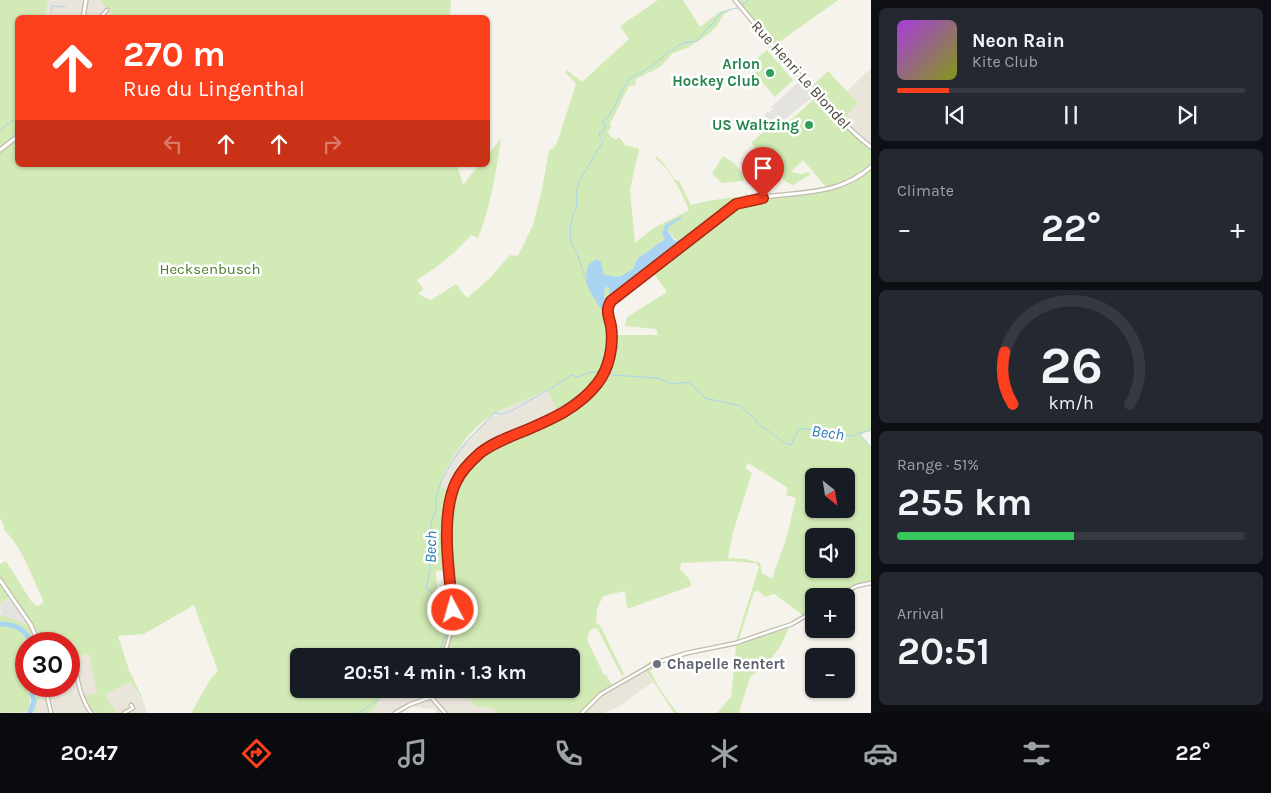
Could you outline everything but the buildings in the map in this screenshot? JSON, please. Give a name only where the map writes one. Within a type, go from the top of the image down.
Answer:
[{"type":"street","points":[[84,15],[86,0]]},
{"type":"street","name":"Rue Henri Le Blondel","points":[[735,0],[786,62],[856,135],[871,147]]},
{"type":"street","points":[[103,15],[107,10]]},
{"type":"street","points":[[0,150],[15,138]]},
{"type":"street","points":[[446,648],[454,620],[448,566],[448,519],[452,493],[460,475],[481,453],[496,443],[560,416],[591,390],[602,377],[610,357],[611,336],[607,308],[611,301],[739,203],[827,190],[858,177],[871,167]]},
{"type":"street","points":[[0,580],[27,618],[33,632]]},
{"type":"street","points":[[853,588],[871,583]]},
{"type":"street","points":[[582,713],[595,699],[610,688],[663,659],[687,652],[736,643],[792,624],[805,616]]},
{"type":"street","points":[[80,692],[91,713]]},
{"type":"street","points":[[47,697],[51,713]]},
{"type":"street","points":[[395,713],[426,698]]},
{"type":"street","points":[[430,698],[445,713]]},
{"type":"street","points":[[124,713],[132,708],[131,705]]},
{"type":"shaded area","points":[[47,0],[100,0],[113,15],[46,15]]},
{"type":"shaded area","points":[[871,68],[871,146],[843,119],[858,103],[847,91]]},
{"type":"shaded area","points":[[801,80],[815,95],[783,121],[778,115],[774,119],[775,121],[770,123],[764,117],[767,111],[769,113],[773,109],[771,107]]},
{"type":"shaded area","points":[[547,389],[560,413],[505,437],[490,447],[490,444],[480,451],[461,469],[451,492],[439,486],[455,452],[485,421],[510,406]]},
{"type":"shaded area","points":[[11,597],[30,625],[1,615],[0,604]]},
{"type":"shaded area","points":[[89,654],[97,693],[83,696],[93,713],[36,713],[36,706],[41,697],[80,697],[80,656]]},
{"type":"shaded area","points":[[644,671],[647,672],[653,682],[616,708],[604,713],[588,713],[596,702],[611,691],[610,688]]},
{"type":"shaded area","points":[[131,682],[140,698],[142,697],[147,713],[117,713],[110,704],[106,694]]},
{"type":"shaded area","points":[[381,698],[470,698],[475,706],[496,709],[495,713],[436,713],[433,708],[410,706],[403,712],[368,713],[378,706],[377,703]]},
{"type":"green space","name":"Hecksenbusch","points":[[0,0],[47,0],[46,15],[15,15],[15,167],[458,167],[463,185],[477,167],[490,167],[490,152],[501,138],[490,201],[478,238],[471,235],[446,259],[417,280],[423,289],[418,294],[431,300],[456,284],[467,298],[490,278],[510,255],[518,256],[533,225],[549,151],[554,148],[558,140],[576,84],[565,72],[567,70],[582,82],[629,39],[620,26],[658,0],[683,0],[700,27],[721,11],[731,10],[724,14],[716,27],[706,36],[687,48],[673,53],[660,67],[636,79],[635,85],[629,86],[610,124],[611,128],[608,131],[610,136],[616,140],[619,137],[625,145],[639,149],[630,190],[635,243],[652,229],[689,210],[670,174],[655,158],[657,156],[674,179],[679,181],[691,205],[745,196],[745,192],[749,198],[826,187],[803,160],[791,172],[811,174],[793,185],[786,182],[751,143],[773,124],[779,131],[816,97],[840,123],[843,119],[871,146],[871,432],[861,435],[871,447],[871,584],[855,588],[805,588],[805,618],[789,626],[783,641],[774,655],[750,677],[739,713],[717,713],[731,697],[736,646],[680,657],[664,662],[650,671],[677,713],[674,713],[647,672],[644,671],[610,689],[611,691],[596,701],[588,713],[495,713],[495,709],[475,706],[469,698],[580,698],[580,648],[290,648],[290,698],[381,698],[377,703],[378,706],[368,713],[191,713],[211,678],[218,671],[194,605],[144,634],[118,636],[129,670],[142,697],[131,682],[106,694],[110,704],[117,713],[93,713],[82,696],[97,693],[89,654],[80,656],[80,632],[15,632],[15,697],[30,697],[30,705],[35,702],[37,697],[40,697],[36,706],[37,712],[0,713],[0,614],[29,625],[8,598],[0,604],[0,564],[6,561],[31,601],[37,606],[44,602],[22,554],[4,530],[0,518]],"holes":[[[726,207],[727,209],[609,288],[605,287],[603,297],[605,307],[602,307],[588,284],[590,265],[597,259],[601,262],[604,275],[619,277],[633,269],[637,259],[665,239],[665,225],[681,219],[667,230],[677,241]],[[652,271],[667,292],[627,317],[625,326],[656,329],[658,335],[612,335],[607,309],[615,300]],[[547,390],[559,413],[490,446],[491,443],[472,458],[461,470],[451,492],[440,486],[447,468],[464,441],[485,420],[500,411]],[[748,463],[788,488],[786,495],[796,498],[787,536],[772,579],[762,573],[760,563],[745,559],[728,558],[733,532],[752,473],[745,468]],[[728,561],[756,563],[759,567],[736,641],[647,663],[612,685],[606,675],[604,675],[587,640],[589,631],[595,628],[598,630],[622,676],[624,674],[600,625],[596,623],[597,609],[603,596],[625,591],[627,609],[691,586],[690,580],[680,569],[681,563]],[[448,567],[452,599],[447,599],[446,590],[438,592],[437,590],[436,571],[445,570]],[[759,591],[765,597],[774,594],[804,616],[795,622],[771,628],[739,640],[754,592]]]},
{"type":"green space","points":[[100,0],[451,0],[450,15],[112,15]]},
{"type":"green space","points":[[732,0],[838,0],[775,45],[769,46]]},
{"type":"green space","name":"Arlon Hockey Club","points":[[767,50],[793,80],[775,97],[748,66]]},
{"type":"green space","points":[[828,71],[858,103],[843,119],[813,85]]},
{"type":"green space","points":[[723,156],[739,169],[744,181],[722,183],[712,174]]},
{"type":"water","points":[[726,207],[614,296],[609,294],[609,288],[605,287],[604,297],[608,301],[605,307],[601,309],[587,281],[586,276],[589,264],[597,259],[601,262],[604,275],[619,277],[633,269],[637,259],[665,239],[662,234],[665,225],[680,217],[682,218],[667,230],[674,240],[677,241]]},
{"type":"waterway","points":[[742,5],[748,0]]},
{"type":"waterway","points":[[52,6],[65,7]]},
{"type":"waterway","points":[[51,12],[52,7]]},
{"type":"waterway","points":[[599,303],[590,292],[572,243],[570,230],[572,216],[577,206],[576,195],[579,182],[603,141],[600,138],[599,132],[602,133],[605,126],[602,122],[610,114],[629,80],[658,61],[667,52],[674,50],[677,46],[697,41],[719,15],[725,11],[738,8]]},
{"type":"waterway","points":[[0,130],[15,119]]},
{"type":"waterway","points":[[601,306],[609,328],[609,350],[605,365]]},
{"type":"waterway","name":"Bech","points":[[441,648],[448,625],[449,612],[439,598],[426,588],[430,569],[431,522],[436,511],[436,498],[441,482],[451,463],[467,441],[495,413],[503,414],[511,411],[571,375],[578,377],[587,373],[602,371]]},
{"type":"waterway","name":"Bech","points":[[607,373],[657,378],[673,384],[690,382],[705,398],[740,406],[758,424],[791,445],[799,428],[852,436],[871,429]]},
{"type":"waterway","points":[[860,435],[871,447]]},
{"type":"waterway","points":[[0,624],[10,625],[24,632]]},
{"type":"waterway","points":[[30,713],[34,701],[33,697]]},
{"type":"waterway","name":"Bech","points":[[359,713],[380,698]]},
{"type":"place","name":"Arlon Hockey Club","points":[[770,73]]},
{"type":"place","name":"US Waltzing","points":[[809,125]]},
{"type":"place","name":"Chapelle Rentert","points":[[657,664]]},
{"type":"route","points":[[453,610],[447,556],[448,519],[454,486],[463,471],[490,446],[560,416],[584,398],[602,377],[609,361],[611,326],[607,308],[611,301],[736,204],[763,198]]}]
